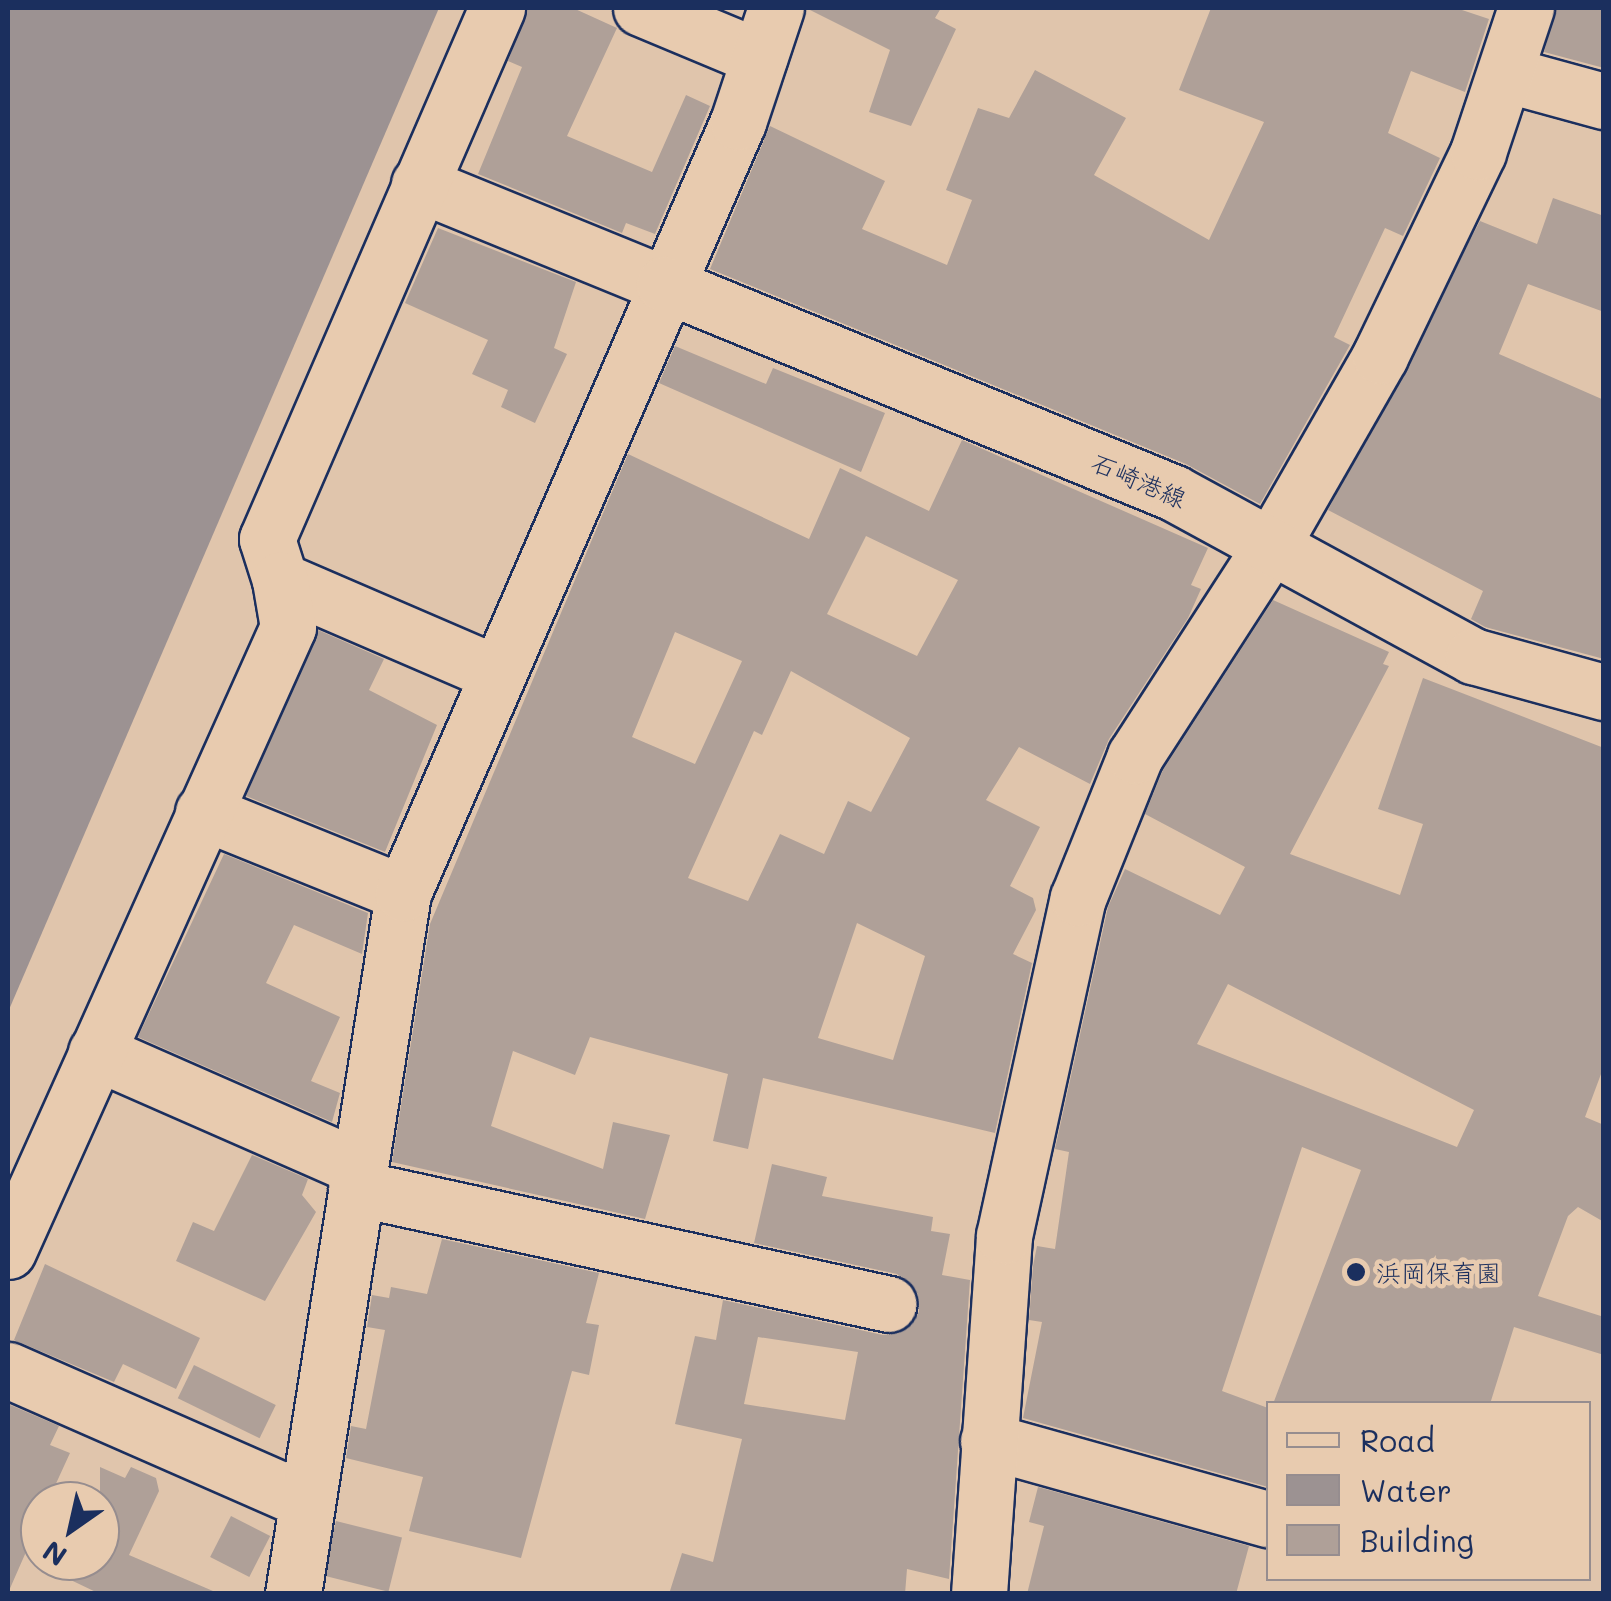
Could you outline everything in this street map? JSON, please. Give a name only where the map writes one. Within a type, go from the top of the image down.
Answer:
[{"type":"street","points":[[8,1251],[288,627],[280,580],[267,539],[497,8]]},
{"type":"street","points":[[293,1594],[403,893],[664,284],[767,32],[641,8]]},
{"type":"street","points":[[979,1594],[1004,1236],[1078,898],[1135,756],[1273,543],[1380,356],[1478,152],[1526,8]]},
{"type":"street","points":[[1505,74],[1604,101]]},
{"type":"street","name":"石崎港線","points":[[420,184],[1174,493],[1273,543],[1473,656],[1604,692]]},
{"type":"street","points":[[280,580],[496,673]]},
{"type":"street","points":[[204,812],[403,893]]},
{"type":"street","points":[[96,1052],[358,1178],[889,1304]]},
{"type":"street","points":[[8,1370],[307,1502]]},
{"type":"street","points":[[988,1441],[1266,1518]]},
{"type":"water","points":[[8,8],[439,8],[8,1012]]},
{"type":"building","points":[[528,8],[573,8],[617,28],[567,136],[652,172],[686,95],[710,106],[655,234],[626,223],[622,233],[478,174],[522,67],[508,61]]},
{"type":"building","points":[[806,8],[941,8],[935,18],[956,29],[911,126],[869,112],[890,50]]},
{"type":"building","points":[[1211,8],[1456,8],[1489,19],[1465,92],[1411,71],[1388,133],[1440,158],[1403,236],[1385,228],[1334,337],[1350,345],[1260,504],[1186,464],[710,269],[770,126],[885,181],[862,229],[947,265],[972,200],[946,190],[978,108],[1009,118],[1035,70],[1126,118],[1094,175],[1209,240],[1264,122],[1179,90]]},
{"type":"building","points":[[1556,8],[1604,8],[1604,68],[1544,52]]},
{"type":"building","points":[[1553,198],[1604,216],[1604,312],[1528,284],[1499,354],[1604,400],[1604,659],[1485,627],[1471,619],[1483,591],[1328,510],[1480,221],[1537,244]]},
{"type":"building","points":[[438,228],[576,282],[554,348],[567,354],[535,423],[501,407],[508,390],[472,374],[488,340],[405,303]]},
{"type":"building","points":[[675,346],[766,384],[773,368],[885,413],[861,472],[659,383]]},
{"type":"building","points":[[962,440],[1208,548],[1191,585],[1201,589],[1188,618],[1109,739],[1090,784],[1019,747],[986,800],[1040,827],[1010,886],[1033,898],[1036,910],[1013,954],[1032,963],[995,1133],[763,1078],[748,1149],[713,1141],[728,1074],[590,1037],[575,1075],[513,1051],[491,1126],[603,1169],[613,1122],[670,1135],[645,1219],[392,1162],[430,924],[628,454],[809,539],[840,468],[929,511]],"holes":[[[866,536],[958,580],[917,656],[827,614]],[[675,632],[742,661],[695,764],[632,737]],[[791,671],[910,738],[871,812],[848,801],[824,854],[780,834],[748,901],[688,878],[754,731],[762,735]],[[857,923],[925,956],[893,1060],[818,1038]]]},
{"type":"building","points":[[1273,600],[1389,652],[1383,664],[1389,666],[1290,854],[1400,895],[1423,824],[1378,809],[1423,678],[1604,748],[1604,1066],[1585,1117],[1604,1125],[1604,1222],[1578,1207],[1568,1216],[1538,1296],[1604,1317],[1604,1355],[1514,1327],[1491,1401],[1274,1401],[1361,1170],[1302,1147],[1222,1391],[1266,1407],[1266,1486],[1023,1418],[1042,1322],[1029,1320],[1033,1266],[1037,1246],[1055,1249],[1069,1152],[1055,1149],[1108,907],[1125,869],[1220,915],[1245,867],[1145,814],[1163,770]],"holes":[[[1228,984],[1474,1110],[1457,1147],[1197,1044]]]},
{"type":"building","points":[[318,630],[384,659],[369,690],[437,725],[385,852],[246,796]]},
{"type":"building","points":[[224,854],[368,913],[362,954],[294,925],[266,983],[340,1017],[311,1081],[340,1093],[332,1122],[138,1037]]},
{"type":"building","points":[[252,1155],[308,1179],[302,1195],[316,1212],[265,1301],[176,1261],[193,1222],[214,1231]]},
{"type":"building","points":[[772,1164],[827,1177],[822,1196],[933,1217],[931,1231],[950,1234],[942,1275],[970,1280],[949,1579],[907,1569],[905,1594],[669,1594],[682,1553],[713,1562],[742,1439],[675,1424],[695,1336],[716,1340],[723,1300],[883,1335],[899,1333],[919,1312],[918,1294],[897,1274],[754,1243]],"holes":[[[758,1337],[858,1352],[845,1420],[744,1404]]]},
{"type":"building","points":[[442,1239],[599,1273],[586,1323],[599,1325],[589,1375],[572,1371],[521,1558],[409,1531],[423,1477],[346,1458],[351,1426],[366,1429],[385,1330],[367,1327],[372,1295],[389,1298],[391,1287],[427,1294]]},
{"type":"building","points":[[45,1264],[200,1338],[176,1389],[123,1364],[114,1382],[14,1340]]},
{"type":"building","points":[[194,1365],[276,1405],[260,1438],[178,1398]]},
{"type":"building","points":[[8,1404],[59,1426],[50,1445],[70,1453],[57,1481],[20,1481],[20,1566],[8,1593]]},
{"type":"building","points":[[100,1467],[125,1478],[131,1467],[156,1478],[159,1491],[129,1555],[220,1594],[100,1594],[73,1581],[120,1581],[120,1481],[100,1481]]},
{"type":"building","points":[[1038,1487],[1249,1546],[1236,1594],[1027,1594],[1044,1526],[1029,1522]]},
{"type":"building","points":[[231,1516],[270,1536],[249,1577],[210,1557]]},
{"type":"building","points":[[336,1521],[402,1537],[388,1592],[322,1575]]},
{"type":"place","name":"浜岡保育園","points":[[1356,1272]]}]
